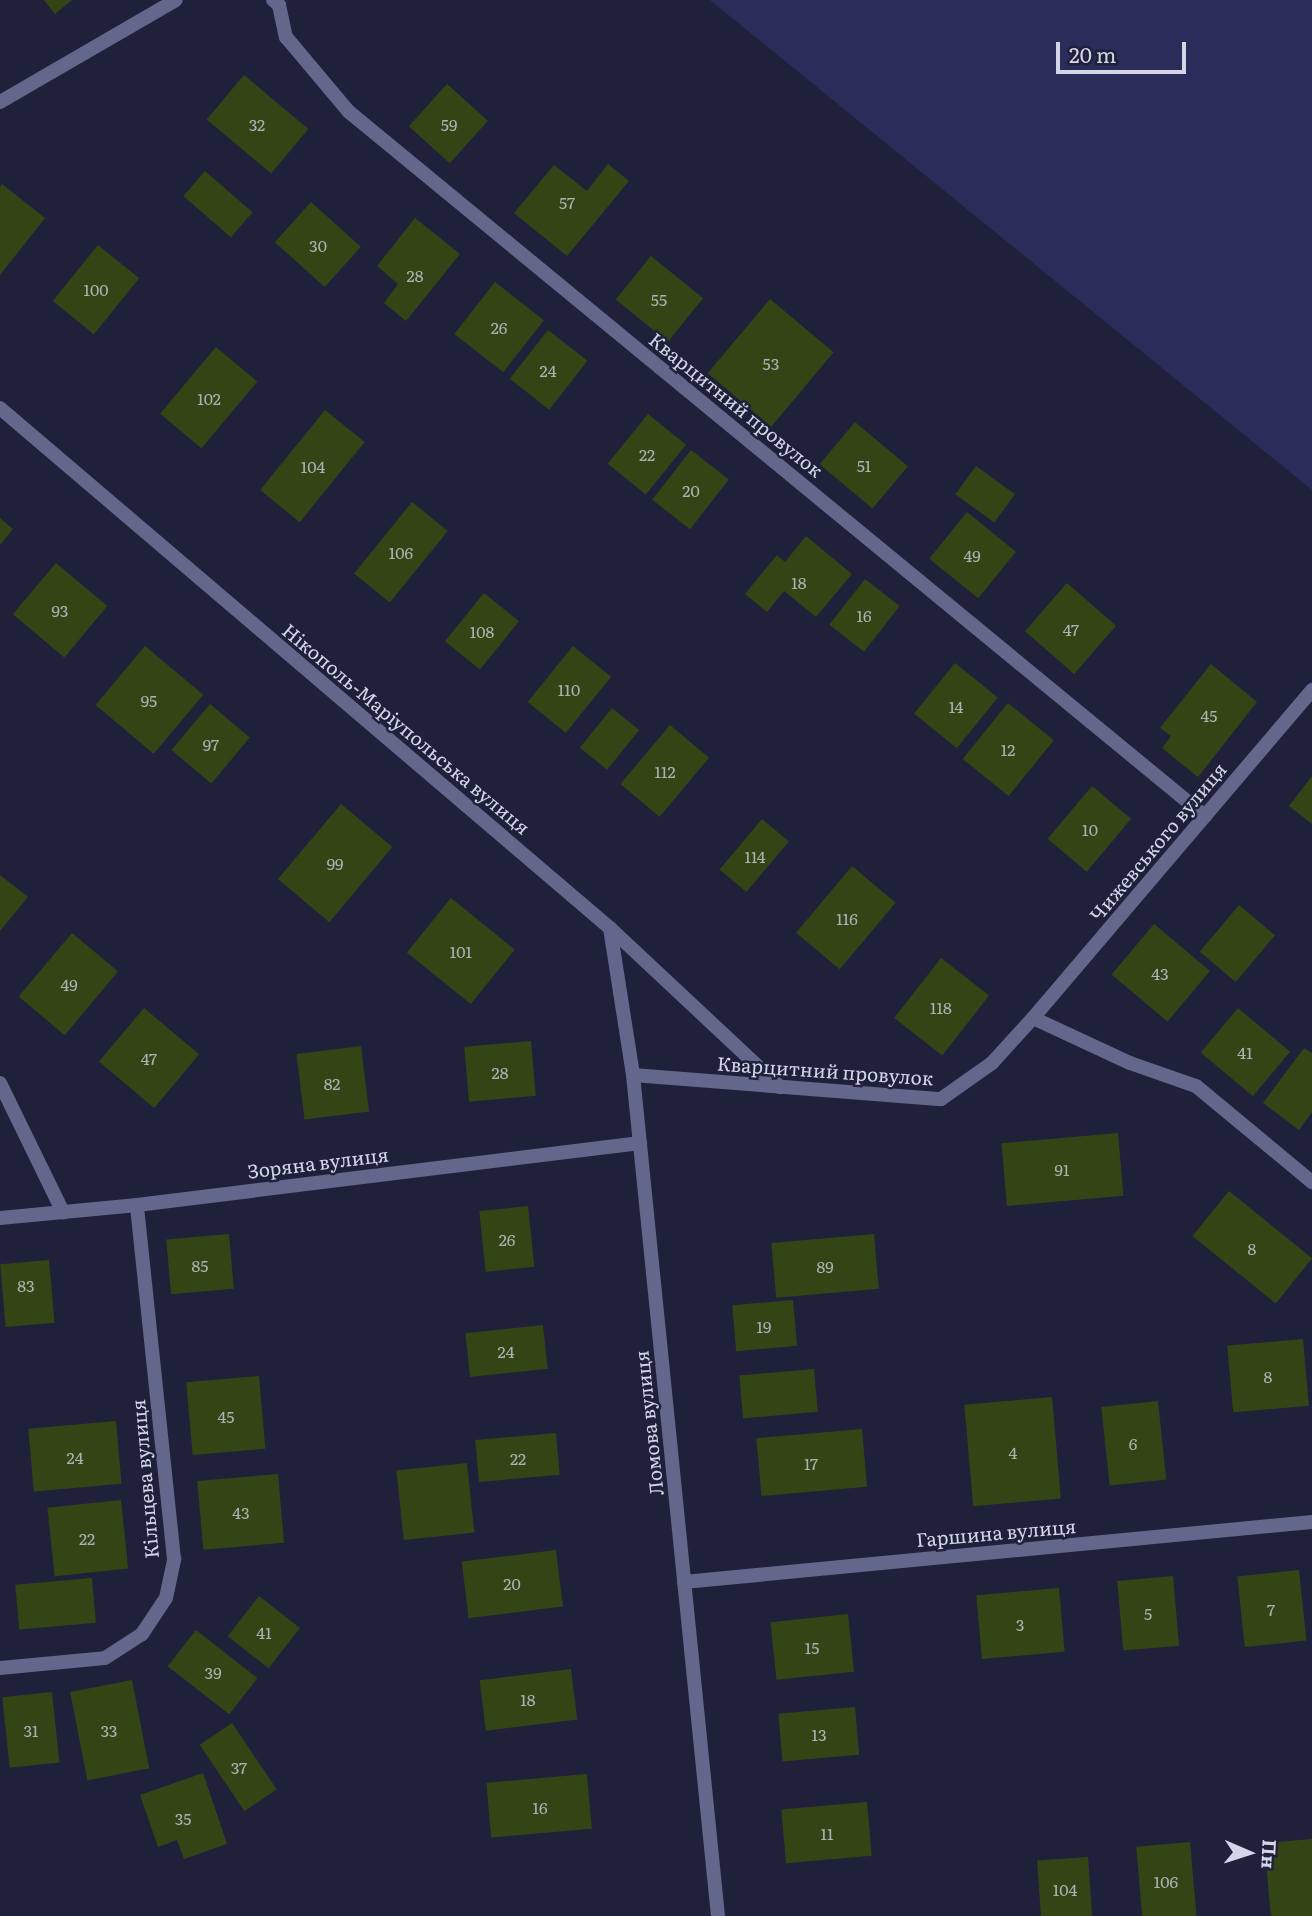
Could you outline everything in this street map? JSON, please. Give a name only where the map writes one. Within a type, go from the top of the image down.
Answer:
[{"type":"street","points":[[0,102],[176,0]]},
{"type":"street","name":"Кварцитний провулок","points":[[273,0],[279,5],[286,37],[348,111],[1205,816]]},
{"type":"street","name":"Нікополь-Маріупольська вулиця","points":[[0,408],[610,928],[780,1087]]},
{"type":"street","name":"Чижевського вулиця","points":[[1033,1018],[1312,690]]},
{"type":"street","name":"Ломова вулиця","points":[[610,928],[633,1076],[718,1916]]},
{"type":"street","points":[[1033,1018],[1130,1063],[1196,1086],[1312,1182]]},
{"type":"street","name":"Кварцитний провулок","points":[[633,1076],[941,1099],[992,1063],[1033,1018]]},
{"type":"street","points":[[0,1083],[64,1212]]},
{"type":"street","name":"Зоряна вулиця","points":[[0,1218],[137,1205],[640,1143]]},
{"type":"street","name":"Кільцева вулиця","points":[[0,1668],[105,1658],[142,1634],[166,1598],[174,1559],[137,1205]]},
{"type":"street","name":"Гаршина вулиця","points":[[684,1582],[1312,1522]]},
{"type":"shaded area","points":[[710,0],[1312,0],[1312,490]]},
{"type":"building","points":[[44,0],[72,0],[55,14]]},
{"type":"building","points":[[244,75],[308,129],[271,173],[207,119]]},
{"type":"building","points":[[447,84],[488,121],[450,163],[409,126]]},
{"type":"building","points":[[608,164],[629,181],[567,256],[514,213],[554,165],[587,191]]},
{"type":"building","points":[[205,171],[253,212],[231,237],[183,196]]},
{"type":"building","points":[[2,184],[45,218],[0,275],[0,187]]},
{"type":"building","points":[[311,202],[361,247],[325,287],[275,242]]},
{"type":"building","points":[[415,218],[460,254],[406,321],[384,303],[398,284],[377,266]]},
{"type":"building","points":[[98,245],[139,278],[94,334],[53,301]]},
{"type":"building","points":[[651,256],[703,298],[668,342],[616,300]]},
{"type":"building","points":[[495,282],[544,320],[503,372],[454,334]]},
{"type":"building","points":[[770,299],[834,352],[771,427],[708,373]]},
{"type":"building","points":[[548,330],[587,361],[549,410],[510,379]]},
{"type":"building","points":[[216,347],[257,382],[201,448],[160,414]]},
{"type":"building","points":[[325,410],[365,442],[300,522],[260,490]]},
{"type":"building","points":[[648,414],[686,445],[646,495],[608,464]]},
{"type":"building","points":[[855,422],[908,466],[873,508],[820,464]]},
{"type":"building","points":[[691,450],[729,480],[690,529],[652,500]]},
{"type":"building","points":[[976,466],[1015,494],[994,523],[955,494]]},
{"type":"building","points":[[412,502],[448,531],[390,602],[354,573]]},
{"type":"building","points":[[967,512],[1016,552],[978,598],[929,559]]},
{"type":"building","points":[[0,518],[13,529],[0,545]]},
{"type":"building","points":[[806,536],[852,574],[816,617],[784,591],[767,612],[745,594],[777,555],[785,562]]},
{"type":"building","points":[[56,563],[107,606],[64,657],[13,614]]},
{"type":"building","points":[[865,579],[900,606],[864,652],[829,625]]},
{"type":"building","points":[[1067,583],[1116,626],[1074,674],[1025,631]]},
{"type":"building","points":[[484,593],[519,621],[480,670],[445,641]]},
{"type":"building","points":[[145,646],[203,695],[154,754],[96,705]]},
{"type":"building","points":[[573,646],[611,677],[566,733],[528,702]]},
{"type":"building","points":[[955,663],[998,698],[957,748],[914,714]]},
{"type":"building","points":[[1211,664],[1257,702],[1198,777],[1162,748],[1171,736],[1160,728]]},
{"type":"building","points":[[1008,703],[1054,740],[1009,796],[963,759]]},
{"type":"building","points":[[210,704],[250,737],[211,783],[171,750]]},
{"type":"building","points":[[612,708],[639,730],[607,770],[580,748]]},
{"type":"building","points":[[670,725],[709,758],[660,817],[621,784]]},
{"type":"building","points":[[1312,776],[1312,824],[1289,806]]},
{"type":"building","points":[[1092,786],[1131,819],[1087,872],[1048,839]]},
{"type":"building","points":[[341,804],[392,847],[329,922],[278,879]]},
{"type":"building","points":[[762,819],[789,841],[746,892],[720,870]]},
{"type":"building","points":[[852,866],[896,903],[840,969],[796,933]]},
{"type":"building","points":[[0,875],[28,897],[0,931]]},
{"type":"building","points":[[451,898],[515,950],[471,1004],[407,952]]},
{"type":"building","points":[[1239,905],[1275,935],[1236,982],[1200,952]]},
{"type":"building","points":[[1154,924],[1210,971],[1167,1021],[1112,975]]},
{"type":"building","points":[[72,933],[118,972],[65,1035],[19,997]]},
{"type":"building","points":[[941,958],[989,996],[942,1055],[894,1018]]},
{"type":"building","points":[[144,1008],[199,1054],[154,1108],[99,1062]]},
{"type":"building","points":[[1238,1008],[1290,1052],[1253,1096],[1201,1052]]},
{"type":"building","points":[[531,1041],[536,1096],[469,1102],[464,1047]]},
{"type":"building","points":[[361,1046],[369,1112],[305,1119],[296,1054]]},
{"type":"building","points":[[1304,1048],[1312,1053],[1312,1112],[1299,1130],[1263,1103]]},
{"type":"building","points":[[1118,1133],[1123,1196],[1007,1206],[1001,1143]]},
{"type":"building","points":[[1229,1191],[1312,1258],[1276,1303],[1192,1236]]},
{"type":"building","points":[[528,1206],[534,1267],[486,1272],[479,1211]]},
{"type":"building","points":[[229,1234],[234,1289],[171,1294],[166,1239]]},
{"type":"building","points":[[874,1234],[879,1289],[776,1298],[771,1243]]},
{"type":"building","points":[[49,1260],[54,1323],[6,1327],[0,1264]]},
{"type":"building","points":[[793,1300],[797,1346],[736,1351],[732,1305]]},
{"type":"building","points":[[543,1325],[548,1369],[470,1377],[465,1333]]},
{"type":"building","points":[[1303,1339],[1309,1406],[1233,1412],[1227,1346]]},
{"type":"building","points":[[814,1369],[818,1412],[743,1418],[739,1376]]},
{"type":"building","points":[[259,1376],[265,1449],[193,1455],[186,1382]]},
{"type":"building","points":[[1052,1397],[1061,1499],[973,1506],[964,1405]]},
{"type":"building","points":[[1158,1401],[1166,1480],[1110,1486],[1101,1407]]},
{"type":"building","points":[[116,1421],[121,1484],[34,1491],[28,1429]]},
{"type":"building","points":[[862,1429],[867,1487],[761,1496],[756,1438]]},
{"type":"building","points":[[556,1433],[560,1475],[479,1482],[475,1440]]},
{"type":"building","points":[[467,1463],[474,1533],[404,1540],[396,1470]]},
{"type":"building","points":[[278,1474],[284,1543],[203,1550],[197,1481]]},
{"type":"building","points":[[121,1500],[128,1569],[55,1576],[47,1508]]},
{"type":"building","points":[[556,1550],[563,1607],[469,1618],[462,1562]]},
{"type":"building","points":[[1299,1570],[1306,1641],[1245,1647],[1237,1576]]},
{"type":"building","points":[[1173,1576],[1179,1646],[1123,1651],[1117,1581]]},
{"type":"building","points":[[92,1578],[96,1623],[19,1630],[15,1585]]},
{"type":"building","points":[[1059,1588],[1065,1652],[982,1659],[976,1595]]},
{"type":"building","points":[[259,1596],[300,1628],[269,1668],[228,1636]]},
{"type":"building","points":[[848,1614],[854,1672],[776,1680],[770,1622]]},
{"type":"building","points":[[196,1630],[257,1678],[229,1714],[168,1666]]},
{"type":"building","points":[[571,1669],[577,1720],[486,1731],[480,1680]]},
{"type":"building","points":[[132,1680],[149,1768],[87,1780],[70,1692]]},
{"type":"building","points":[[52,1692],[59,1763],[10,1768],[2,1697]]},
{"type":"building","points":[[855,1707],[859,1755],[782,1762],[778,1714]]},
{"type":"building","points":[[232,1723],[277,1789],[244,1811],[200,1745]]},
{"type":"building","points":[[203,1773],[227,1844],[184,1859],[177,1840],[158,1847],[140,1795]]},
{"type":"building","points":[[587,1774],[592,1829],[491,1838],[486,1783]]},
{"type":"building","points":[[867,1802],[872,1856],[786,1863],[781,1809]]},
{"type":"building","points":[[1312,1839],[1312,1916],[1271,1916],[1264,1843]]},
{"type":"building","points":[[1190,1842],[1196,1916],[1142,1916],[1136,1847]]},
{"type":"building","points":[[1088,1857],[1092,1916],[1041,1916],[1037,1861]]}]
